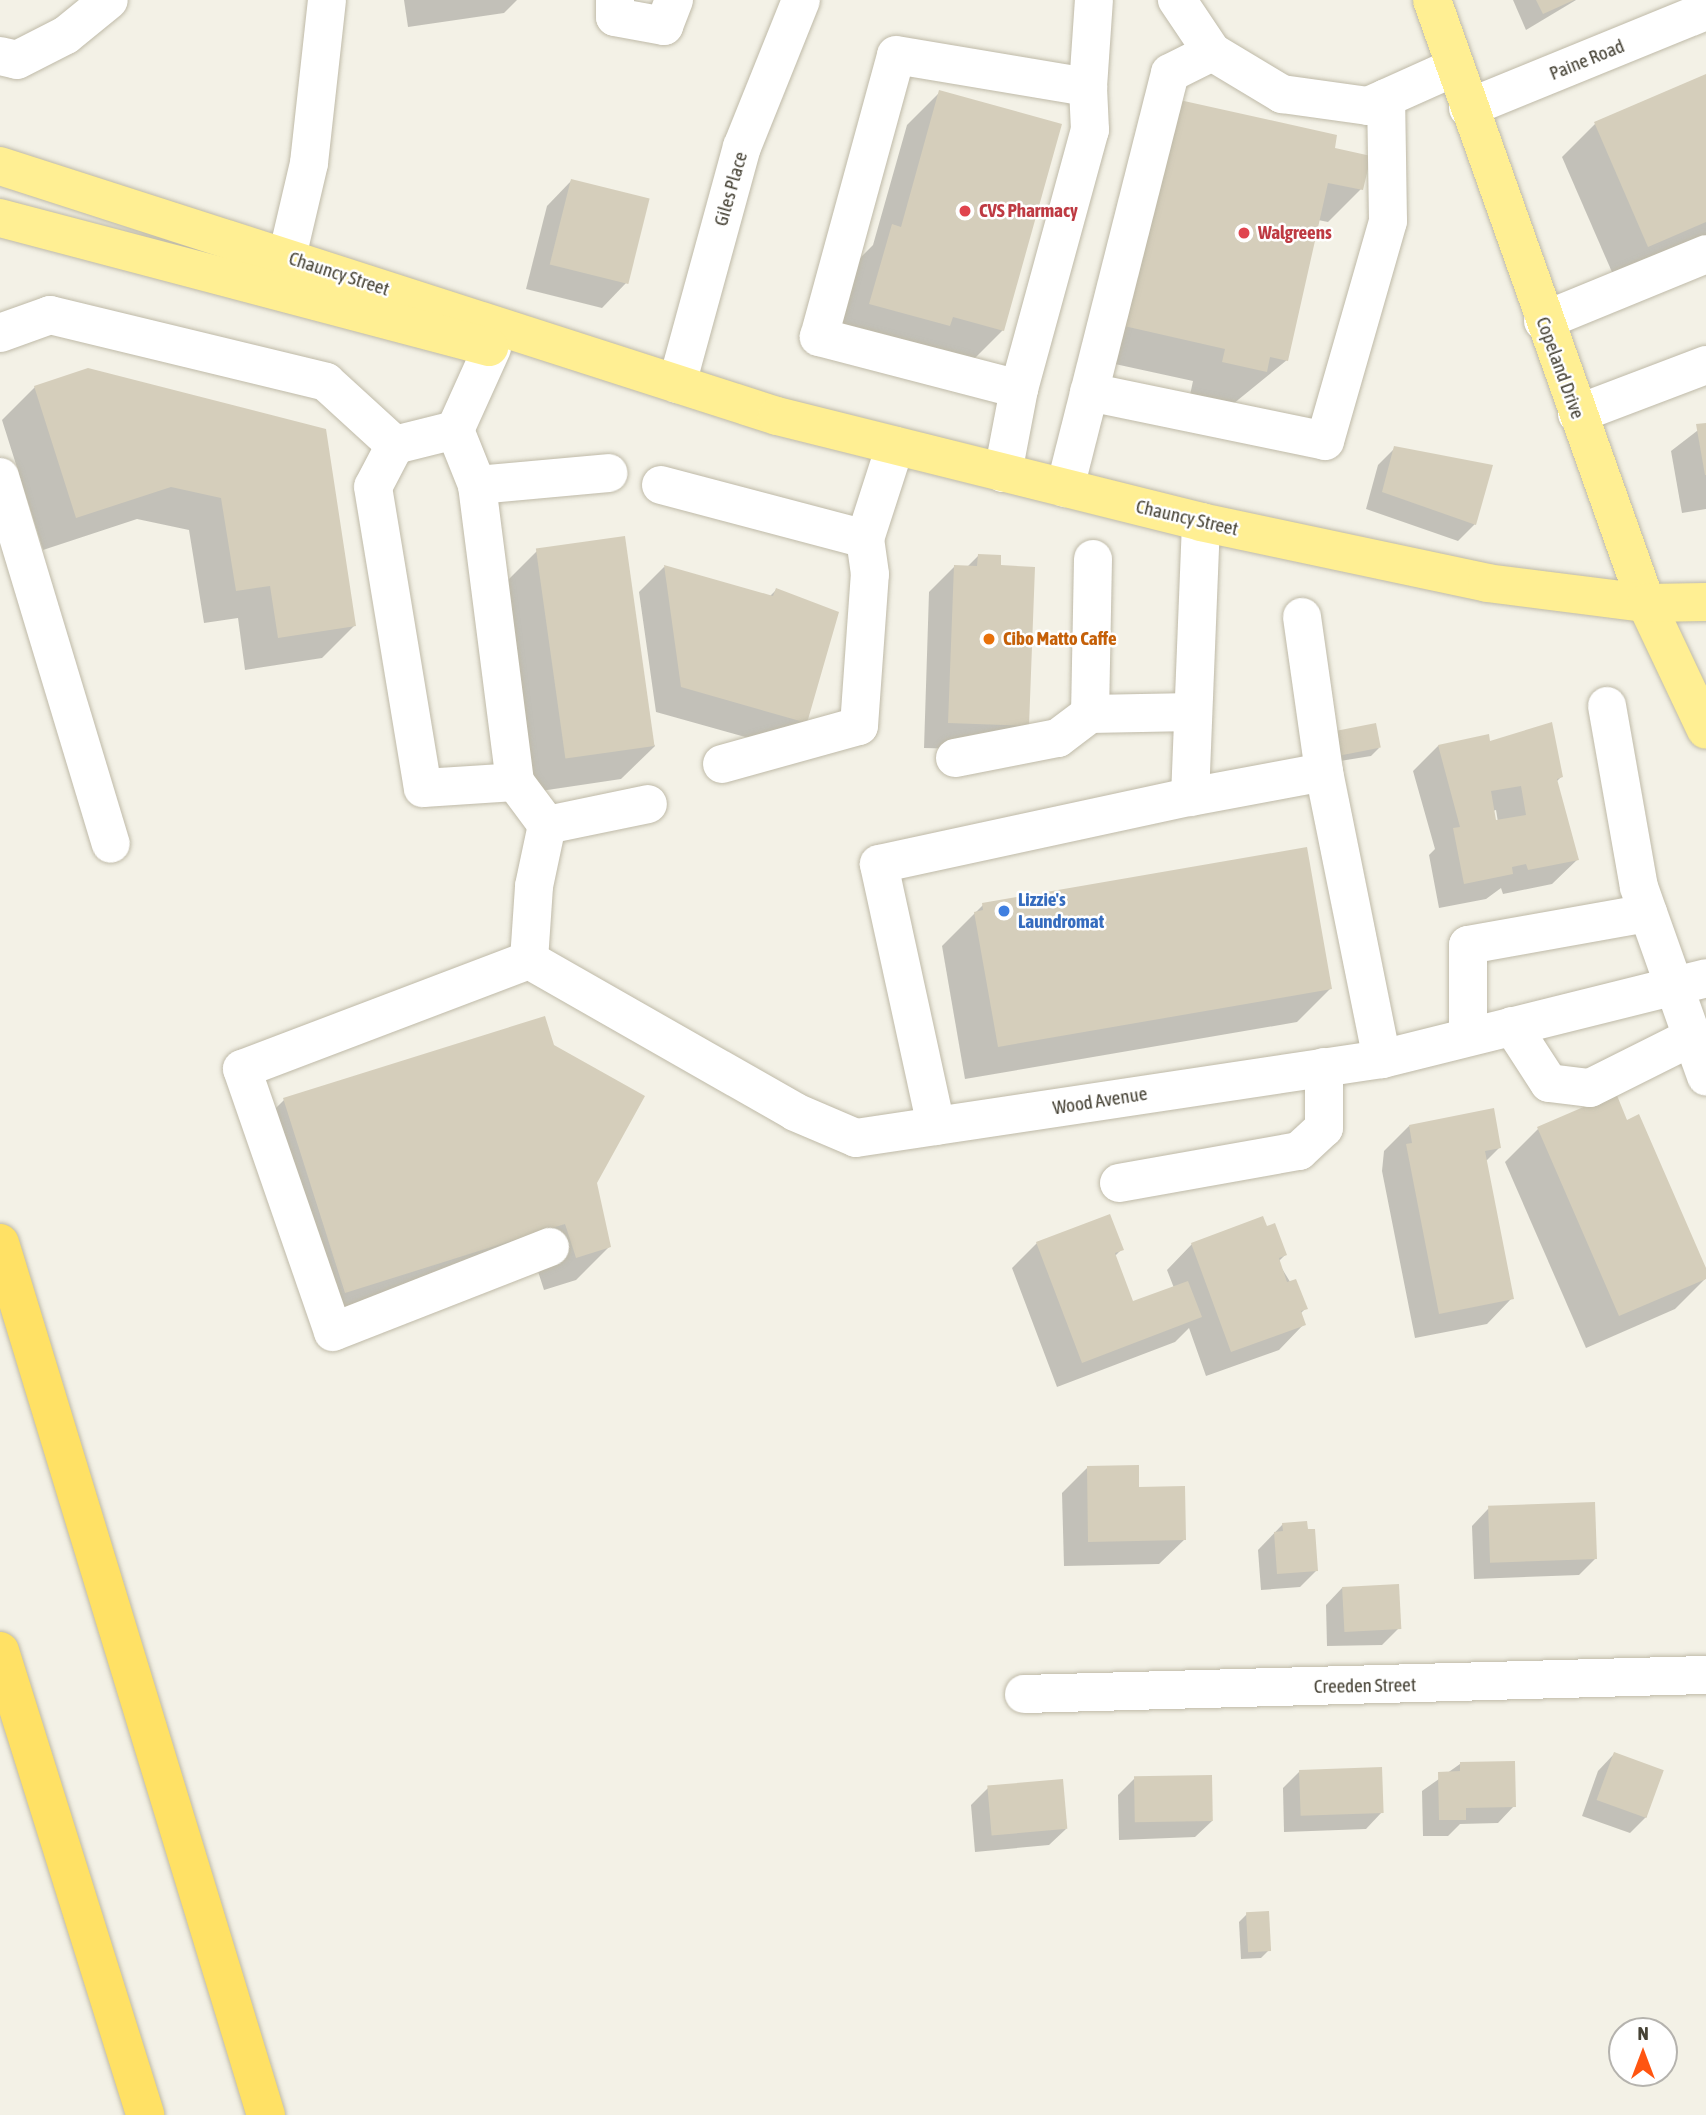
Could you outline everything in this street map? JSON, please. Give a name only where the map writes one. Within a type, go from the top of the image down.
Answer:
[{"type":"highway","points":[[0,1243],[266,2115]]},
{"type":"highway","points":[[0,1651],[145,2115]]},
{"type":"main road","name":"Copeland Drive","points":[[1432,0],[1543,321],[1646,603],[1704,718]]},
{"type":"main road","name":"Chauncy Street","points":[[0,166],[677,384],[895,446],[1200,522],[1487,583],[1646,603],[1706,602]]},
{"type":"main road","name":"Chauncy Street","points":[[0,218],[584,372],[677,384]]},
{"type":"street","points":[[0,56],[17,60],[66,35],[109,0]]},
{"type":"street","points":[[287,257],[309,163],[327,0]]},
{"type":"street","points":[[615,0],[615,17],[664,26],[674,0]]},
{"type":"street","name":"Giles Place","points":[[677,384],[742,147],[801,0]]},
{"type":"street","points":[[1003,473],[1019,389],[1090,131],[1088,87],[1094,0]]},
{"type":"street","points":[[1177,0],[1212,52],[1282,94],[1368,106],[1455,67]]},
{"type":"street","name":"Paine Road","points":[[1468,108],[1706,11]]},
{"type":"street","points":[[1065,488],[1170,73],[1212,52]]},
{"type":"street","points":[[1019,389],[819,337],[896,55],[1088,87]]},
{"type":"street","points":[[1089,392],[1325,441],[1388,221],[1386,98]]},
{"type":"street","points":[[1543,321],[1706,254]]},
{"type":"street","points":[[0,333],[50,315],[326,382],[395,445]]},
{"type":"street","points":[[492,348],[455,430],[477,485],[515,782],[547,825],[534,886],[529,960],[242,1069],[333,1332],[550,1247]]},
{"type":"street","points":[[1577,414],[1706,365]]},
{"type":"street","points":[[455,430],[395,445],[373,487],[423,788],[515,782]]},
{"type":"street","points":[[722,764],[859,726],[870,574],[865,539],[895,446]]},
{"type":"street","points":[[477,485],[608,473]]},
{"type":"street","points":[[0,477],[111,844]]},
{"type":"street","points":[[662,485],[865,539]]},
{"type":"street","points":[[1190,797],[1200,522]]},
{"type":"street","points":[[1090,715],[1093,559]]},
{"type":"street","points":[[1302,617],[1324,772],[1382,1059]]},
{"type":"street","points":[[1607,706],[1648,913],[1690,981],[1692,1037],[1706,1076]]},
{"type":"street","points":[[955,758],[1058,738],[1090,715],[1193,712]]},
{"type":"street","points":[[936,1126],[879,863],[1190,797],[1324,772]]},
{"type":"street","points":[[547,825],[648,804]]},
{"type":"street","points":[[1468,1037],[1468,945],[1648,913]]},
{"type":"street","name":"Wood Avenue","points":[[529,960],[795,1112],[856,1138],[1382,1059],[1690,981]]},
{"type":"street","points":[[1512,1026],[1549,1083],[1590,1088],[1692,1037]]},
{"type":"street","points":[[1119,1183],[1299,1151],[1324,1128],[1324,1067]]},
{"type":"street","name":"Creeden Street","points":[[1024,1694],[1706,1675]]},
{"type":"building","points":[[1536,0],[1574,0],[1543,14]]},
{"type":"building","points":[[1706,74],[1706,222],[1648,247],[1594,122]]},
{"type":"building","points":[[939,90],[1062,124],[1004,331],[953,317],[950,326],[869,304],[892,224],[901,227]]},
{"type":"building","points":[[1175,99],[1337,135],[1335,148],[1371,156],[1363,190],[1328,183],[1288,361],[1270,357],[1267,372],[1222,362],[1225,349],[1124,326]]},
{"type":"building","points":[[571,179],[650,199],[628,284],[550,264]]},
{"type":"building","points":[[88,368],[326,429],[356,626],[278,638],[270,586],[236,591],[221,498],[171,487],[76,518],[34,386]]},
{"type":"building","points":[[1706,423],[1706,475],[1705,475],[1696,424]]},
{"type":"building","points":[[1394,446],[1493,465],[1476,525],[1382,492]]},
{"type":"building","points":[[625,536],[655,746],[565,758],[536,549]]},
{"type":"building","points":[[978,554],[1001,555],[1001,565],[1035,567],[1029,726],[948,723],[954,565],[977,566]]},
{"type":"building","points":[[664,565],[773,596],[776,588],[839,612],[807,723],[681,687]]},
{"type":"building","points":[[1552,722],[1563,777],[1557,779],[1579,860],[1528,870],[1526,864],[1512,867],[1513,874],[1464,884],[1453,828],[1460,827],[1438,745],[1489,734],[1490,741]],"holes":[[[1521,786],[1526,815],[1496,820],[1491,791]]]},
{"type":"building","points":[[1376,723],[1381,748],[1342,755],[1337,731]]},
{"type":"building","points":[[1307,847],[1332,989],[998,1047],[974,912],[983,910],[982,903]]},
{"type":"building","points":[[545,1016],[554,1045],[645,1096],[597,1183],[611,1247],[576,1258],[565,1224],[345,1293],[283,1098]]},
{"type":"building","points":[[1616,1093],[1627,1120],[1639,1114],[1706,1268],[1706,1279],[1619,1316],[1537,1127]]},
{"type":"building","points":[[1494,1108],[1501,1148],[1485,1151],[1514,1299],[1439,1314],[1406,1144],[1412,1143],[1409,1125]]},
{"type":"building","points":[[1110,1214],[1124,1250],[1115,1253],[1133,1301],[1188,1281],[1202,1317],[1082,1363],[1036,1242]]},
{"type":"building","points":[[1263,1216],[1267,1226],[1275,1223],[1287,1255],[1279,1258],[1287,1282],[1296,1279],[1308,1309],[1301,1311],[1306,1325],[1231,1352],[1191,1243]]},
{"type":"building","points":[[1139,1465],[1139,1487],[1185,1486],[1186,1540],[1088,1542],[1087,1466]]},
{"type":"building","points":[[1595,1502],[1597,1559],[1490,1563],[1488,1506]]},
{"type":"building","points":[[1307,1521],[1308,1529],[1315,1529],[1318,1571],[1277,1574],[1274,1532],[1283,1531],[1282,1523]]},
{"type":"building","points":[[1399,1584],[1401,1629],[1344,1632],[1342,1587]]},
{"type":"building","points":[[1614,1752],[1664,1770],[1646,1818],[1597,1800]]},
{"type":"building","points":[[1515,1761],[1516,1807],[1466,1808],[1466,1820],[1439,1820],[1438,1772],[1460,1771],[1460,1762]]},
{"type":"building","points":[[1382,1767],[1384,1813],[1301,1816],[1299,1770]]},
{"type":"building","points":[[1212,1775],[1213,1821],[1135,1822],[1134,1776]]},
{"type":"building","points":[[1063,1779],[1067,1829],[992,1835],[987,1786]]},
{"type":"building","points":[[1269,1911],[1271,1951],[1248,1952],[1246,1912]]},
{"type":"place","name":"CVS Pharmacy","points":[[965,211]]},
{"type":"place","name":"Walgreens","points":[[1244,233]]},
{"type":"place","name":"Cibo Matto Caffe","points":[[989,639]]},
{"type":"place","name":"Lizzie's Laundromat","points":[[1004,911]]}]
